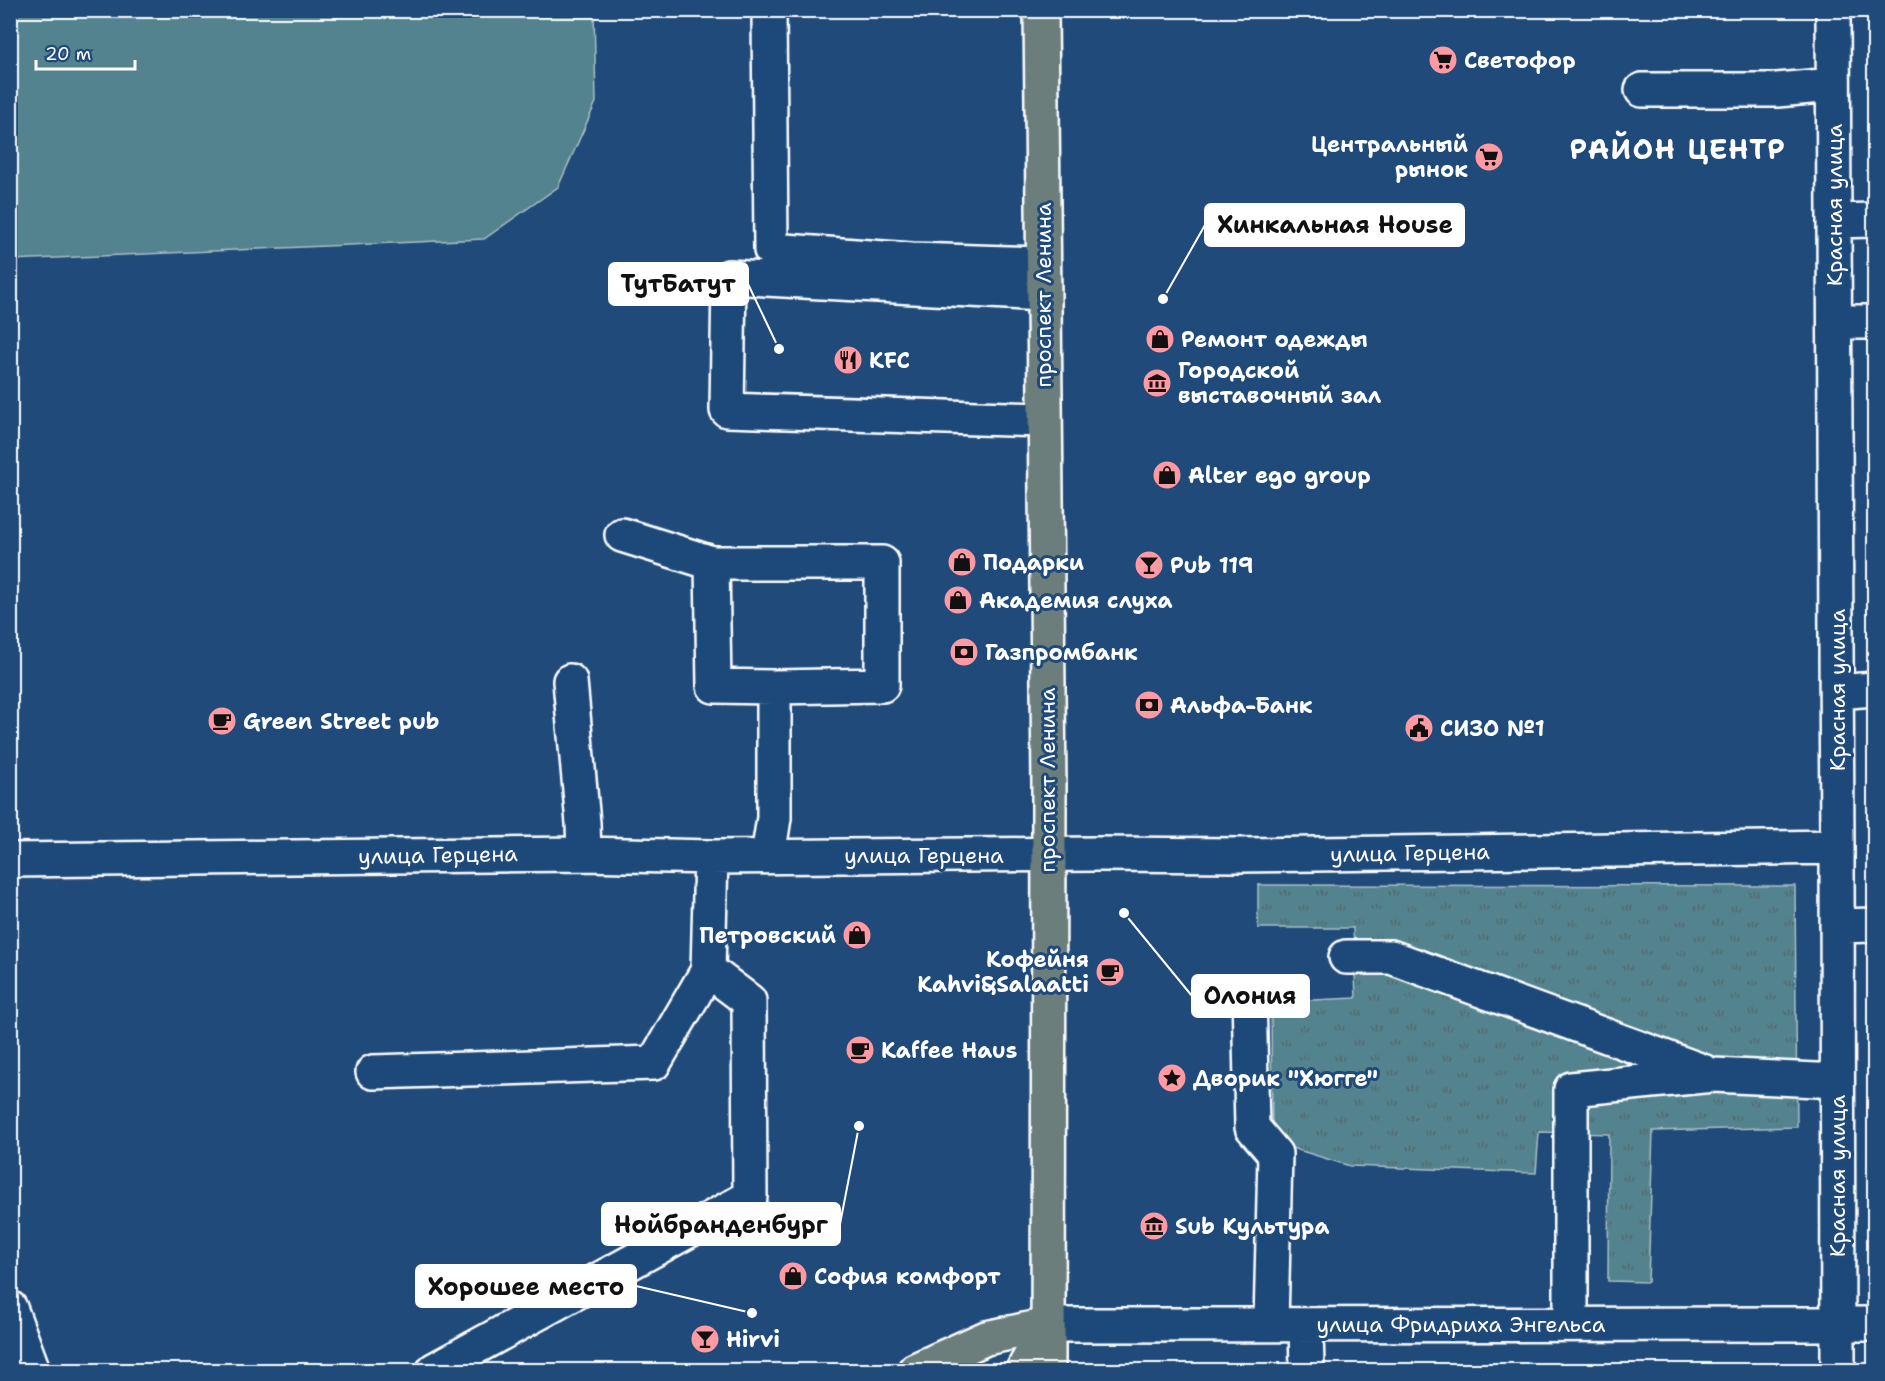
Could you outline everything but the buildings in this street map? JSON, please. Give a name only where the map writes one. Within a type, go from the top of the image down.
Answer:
[{"type":"main road","name":"проспект Ленина","points":[[1041,10],[1048,786],[1048,1371]]},
{"type":"main road","name":"улица Фридриха Энгельса","points":[[915,1371],[986,1338],[1048,1325]]},
{"type":"main road","points":[[1023,1371],[1048,1325]]},
{"type":"street","points":[[769,10],[771,250],[912,260],[1043,279]]},
{"type":"street","name":"Красная улица","points":[[1833,10],[1838,847],[1838,1371]]},
{"type":"street","points":[[1642,90],[1777,90],[1833,85]]},
{"type":"street","points":[[1834,221],[1875,220]]},
{"type":"street","points":[[1043,279],[729,278],[727,410],[1044,420]]},
{"type":"street","points":[[1834,322],[1875,321]]},
{"type":"street","points":[[622,535],[712,563],[882,563],[882,685],[714,686],[712,563]]},
{"type":"street","points":[[570,681],[584,854]]},
{"type":"street","points":[[768,856],[774,818],[774,687]]},
{"type":"street","points":[[1837,692],[1875,689]]},
{"type":"street","name":"улица Герцена","points":[[10,860],[584,854],[711,857],[1277,855],[1838,847]]},
{"type":"street","points":[[373,1072],[654,1063],[708,970],[711,857]]},
{"type":"street","points":[[1838,926],[1875,925]]},
{"type":"street","points":[[1346,957],[1391,957],[1713,1075]]},
{"type":"street","points":[[434,1371],[750,1197],[749,1001],[708,970]]},
{"type":"street","points":[[1249,992],[1252,1127],[1275,1154],[1271,1324]]},
{"type":"street","points":[[1571,1324],[1571,1089],[1713,1075],[1837,1081]]},
{"type":"street","points":[[10,1308],[33,1371]]},
{"type":"street","name":"улица Фридриха Энгельса","points":[[1048,1325],[1875,1324]]},
{"type":"street","points":[[1306,1325],[1307,1371]]},
{"type":"green space","points":[[10,11],[594,11],[596,102],[558,187],[484,239],[11,260]]},
{"type":"green space","points":[[1258,885],[1795,886],[1797,1127],[1653,1131],[1648,1282],[1608,1281],[1609,1134],[1539,1132],[1536,1173],[1350,1166],[1272,1142],[1271,1002],[1356,998],[1353,928],[1258,928]]},
{"type":"place","name":"Светофор","points":[[1443,60]]},
{"type":"place","name":"Центральный рынок","points":[[1489,157]]},
{"type":"place","name":"Хинкальная House","points":[[1163,299]]},
{"type":"place","name":"Ремонт одежды","points":[[1160,339]]},
{"type":"place","name":"ТутБатут","points":[[779,349]]},
{"type":"place","name":"KFC","points":[[848,360]]},
{"type":"place","name":"Городской выставочный зал","points":[[1157,383]]},
{"type":"place","name":"Alter ego group","points":[[1167,475]]},
{"type":"place","name":"Подарки","points":[[962,562]]},
{"type":"place","name":"Pub 119","points":[[1149,565]]},
{"type":"place","name":"Академия слуха","points":[[958,600]]},
{"type":"place","name":"Газпромбанк","points":[[964,652]]},
{"type":"place","name":"Альфа-Банк","points":[[1149,705]]},
{"type":"place","name":"Green Street pub","points":[[222,721]]},
{"type":"place","name":"СИЗО №1","points":[[1419,728]]},
{"type":"place","name":"Олония","points":[[1124,913]]},
{"type":"place","name":"Петровский","points":[[857,935]]},
{"type":"place","name":"Кофейня Kahvi&Salaatti","points":[[1110,972]]},
{"type":"place","name":"Kaffee Haus","points":[[860,1050]]},
{"type":"place","name":"Дворик \"Хюгге\"","points":[[1172,1078]]},
{"type":"place","name":"Нойбранденбург","points":[[859,1126]]},
{"type":"place","name":"Sub Культура","points":[[1154,1226]]},
{"type":"place","name":"София комфорт","points":[[793,1276]]},
{"type":"place","name":"Хорошее место","points":[[752,1313]]},
{"type":"place","name":"Hirvi","points":[[705,1339]]},
{"type":"district","name":"РАЙОН ЦЕНТР","points":[[1678,149]]}]
